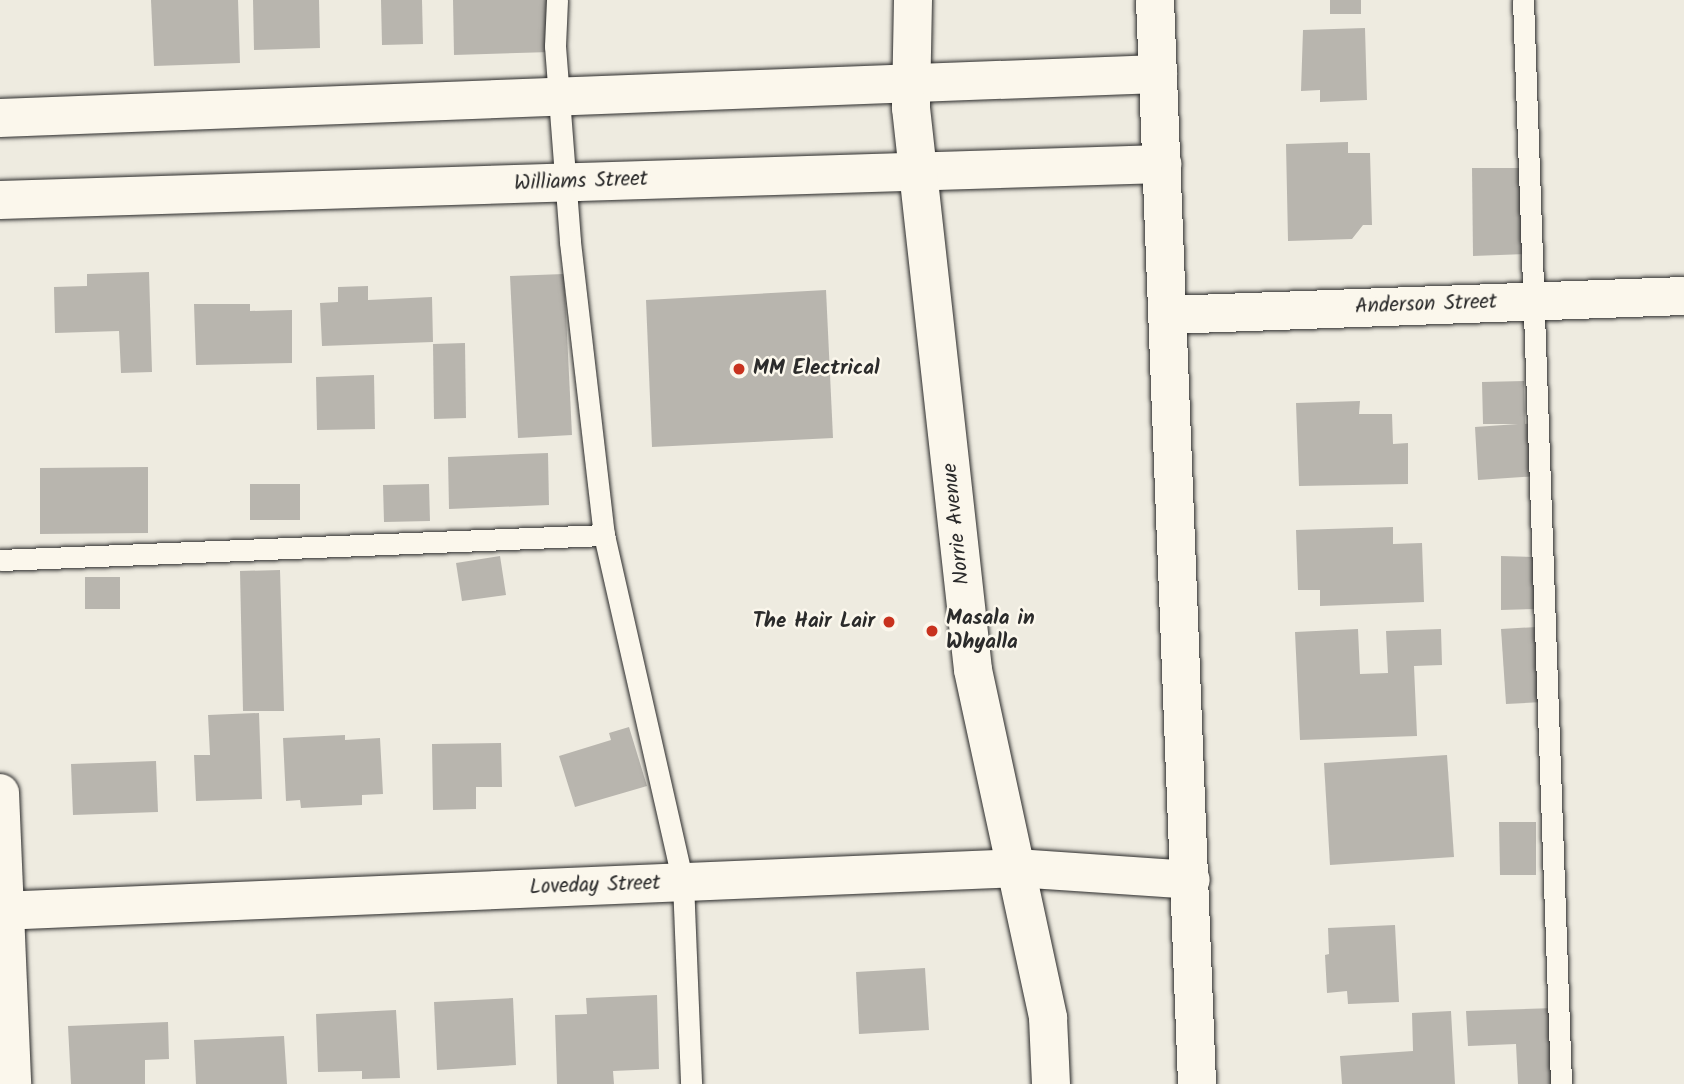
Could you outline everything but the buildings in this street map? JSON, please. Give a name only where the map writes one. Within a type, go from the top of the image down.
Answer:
[{"type":"street","name":"Norrie Avenue","points":[[913,0],[911,82],[918,171],[973,670],[1048,1018],[1051,1084]]},
{"type":"street","points":[[1155,0],[1197,1084]]},
{"type":"street","points":[[0,118],[1158,74]]},
{"type":"street","name":"Williams Street","points":[[0,200],[1162,164]]},
{"type":"street","name":"Anderson Street","points":[[1168,315],[1684,296]]},
{"type":"street","points":[[0,793],[12,1084]]},
{"type":"street","name":"Loveday Street","points":[[3,911],[1016,868],[1191,880]]},
{"type":"lane","points":[[557,0],[555,46],[565,182],[604,535],[683,882],[691,1084]]},
{"type":"lane","points":[[1523,0],[1560,1084]]},
{"type":"lane","points":[[0,560],[604,535]]},
{"type":"place","name":"MM Electrical","points":[[739,369]]},
{"type":"place","name":"The Hair Lair","points":[[889,622]]},
{"type":"place","name":"Masala in Whyalla","points":[[932,631]]}]
